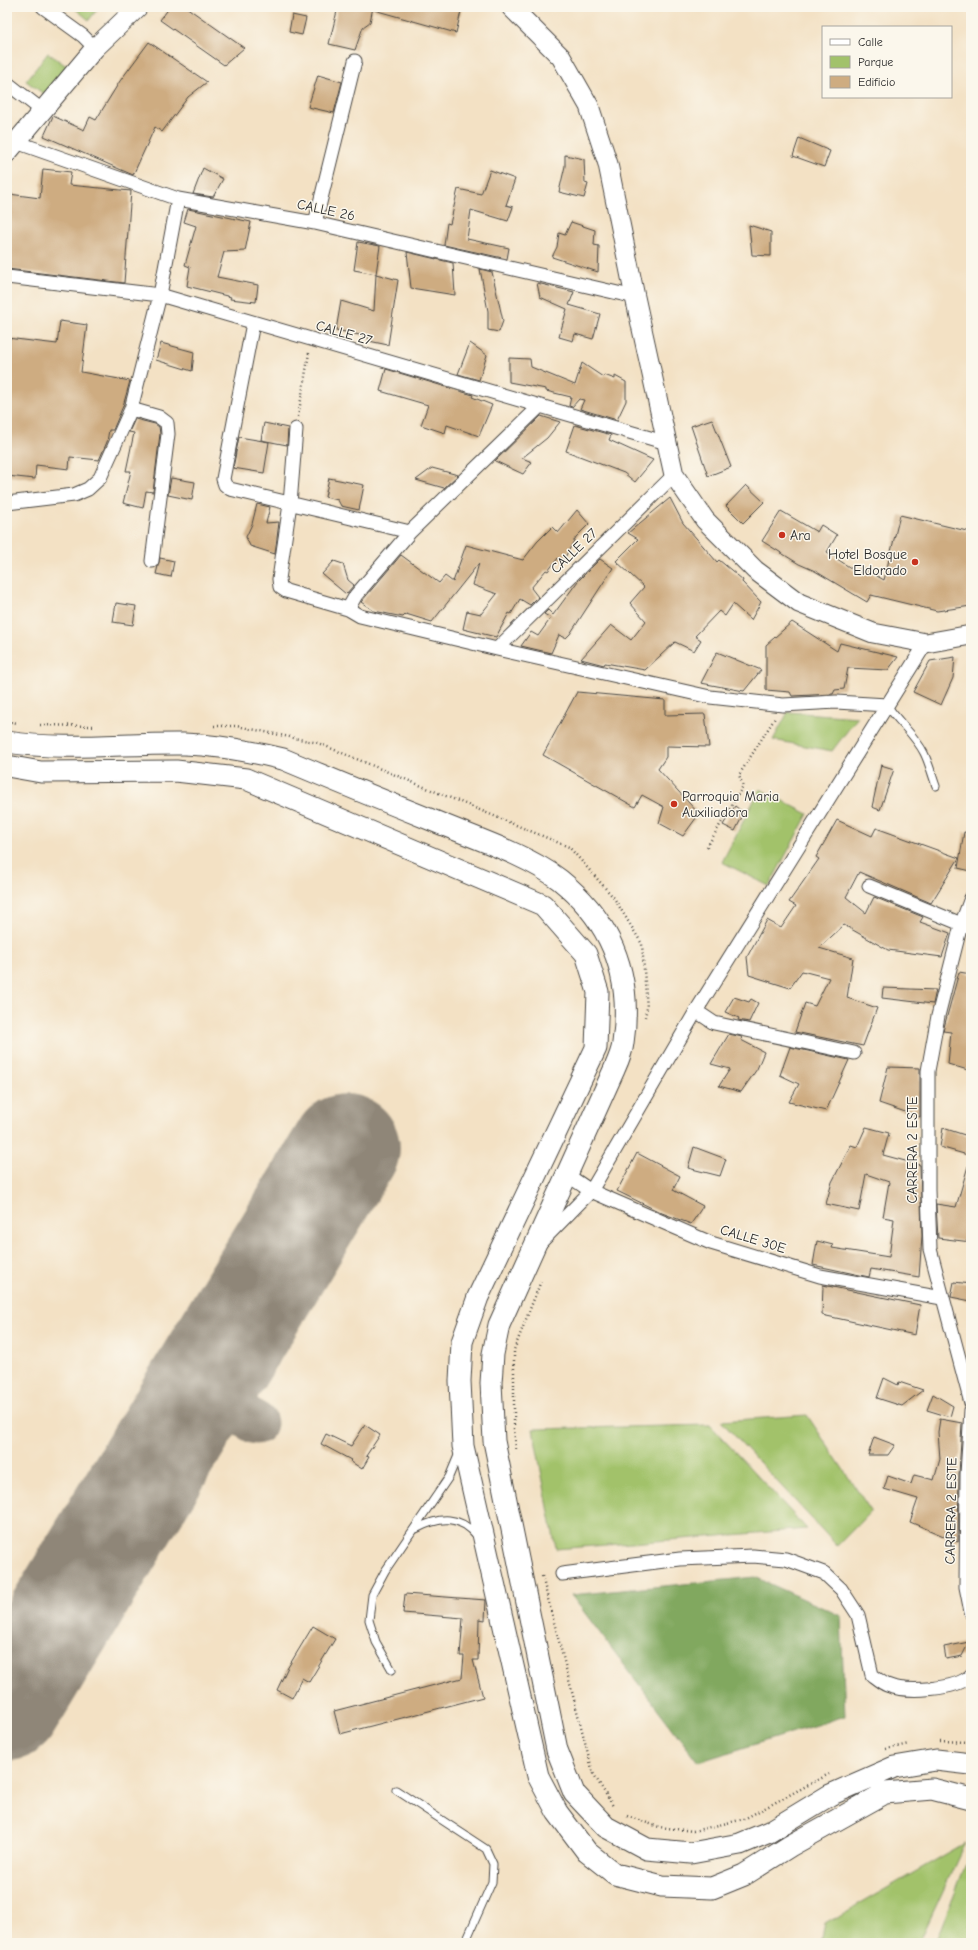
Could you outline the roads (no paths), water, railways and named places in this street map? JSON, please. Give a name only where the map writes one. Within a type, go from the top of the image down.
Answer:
[{"type":"main road","points":[[511,7],[561,57],[589,106],[608,164],[674,475],[705,520],[755,570],[799,603],[873,633],[926,643],[971,635]]},
{"type":"main road","points":[[11,148],[95,48],[133,9]]},
{"type":"main road","points":[[7,742],[37,747],[184,744],[244,750],[283,759],[519,857],[559,880],[582,901],[606,932],[622,970],[625,1014],[623,1044],[613,1072],[499,1325],[493,1354],[491,1382],[494,1441],[557,1750],[574,1793],[606,1828],[647,1849],[691,1853],[740,1844],[769,1832],[830,1795],[894,1767],[936,1760],[971,1764]]},
{"type":"main road","points":[[7,766],[41,772],[176,771],[246,780],[543,904],[586,954],[598,992],[596,1048],[478,1297],[462,1342],[460,1381],[463,1446],[538,1776],[557,1812],[586,1852],[615,1874],[662,1886],[712,1888],[744,1875],[790,1846],[885,1793],[932,1789],[971,1799]]},
{"type":"street","points":[[43,7],[83,36],[95,48]]},
{"type":"street","points":[[315,223],[356,61]]},
{"type":"street","points":[[7,83],[43,111]]},
{"type":"street","name":"CALLE 26","points":[[11,148],[178,199],[315,223],[635,297]]},
{"type":"street","points":[[7,503],[74,496],[88,489],[100,478],[131,410],[160,295],[178,199]]},
{"type":"street","name":"CALLE 27","points":[[7,277],[160,295],[667,443]]},
{"type":"street","points":[[253,323],[223,479],[225,485],[230,489],[410,532]]},
{"type":"street","points":[[348,610],[356,595],[410,532],[540,406]]},
{"type":"street","points":[[131,410],[159,416],[167,423],[168,434],[152,561]]},
{"type":"street","points":[[296,429],[290,504],[279,579],[280,587],[286,591],[348,610],[360,616],[497,649],[710,697],[783,705],[836,702],[887,705]]},
{"type":"street","name":"CALLE 27","points":[[497,649],[674,475]]},
{"type":"street","points":[[532,1250],[564,1221],[591,1191],[696,1012],[926,643]]},
{"type":"street","points":[[869,886],[966,926]]},
{"type":"street","name":"CARRERA 2 ESTE","points":[[971,898],[966,926],[938,1016],[928,1071],[930,1249],[971,1403]]},
{"type":"street","points":[[696,1012],[714,1023],[854,1053]]},
{"type":"street","name":"CALLE 30E","points":[[566,1174],[591,1191],[711,1243],[820,1276],[942,1298]]},
{"type":"street","name":"CARRERA 2 ESTE","points":[[971,1410],[967,1474],[966,1587],[971,1612]]},
{"type":"street","points":[[562,1574],[680,1559],[753,1556],[786,1559],[824,1573],[841,1589],[858,1615],[872,1675],[886,1685],[906,1690],[946,1687],[966,1680],[971,1675]]},
{"type":"lane","points":[[887,705],[924,752],[936,786]]},
{"type":"lane","points":[[392,1670],[376,1642],[369,1620],[372,1595],[385,1571],[449,1477],[463,1446]]},
{"type":"lane","points":[[414,1530],[427,1523],[443,1520],[457,1521],[467,1526],[486,1547]]},
{"type":"lane","points":[[396,1790],[486,1849],[493,1864],[492,1882],[466,1943]]},
{"type":"place","name":"Ara","points":[[782,535]]},
{"type":"place","name":"Hotel Bosque Eldorado","points":[[915,562]]},
{"type":"place","name":"Parroquia Maria Auxiliadora","points":[[674,804]]}]
